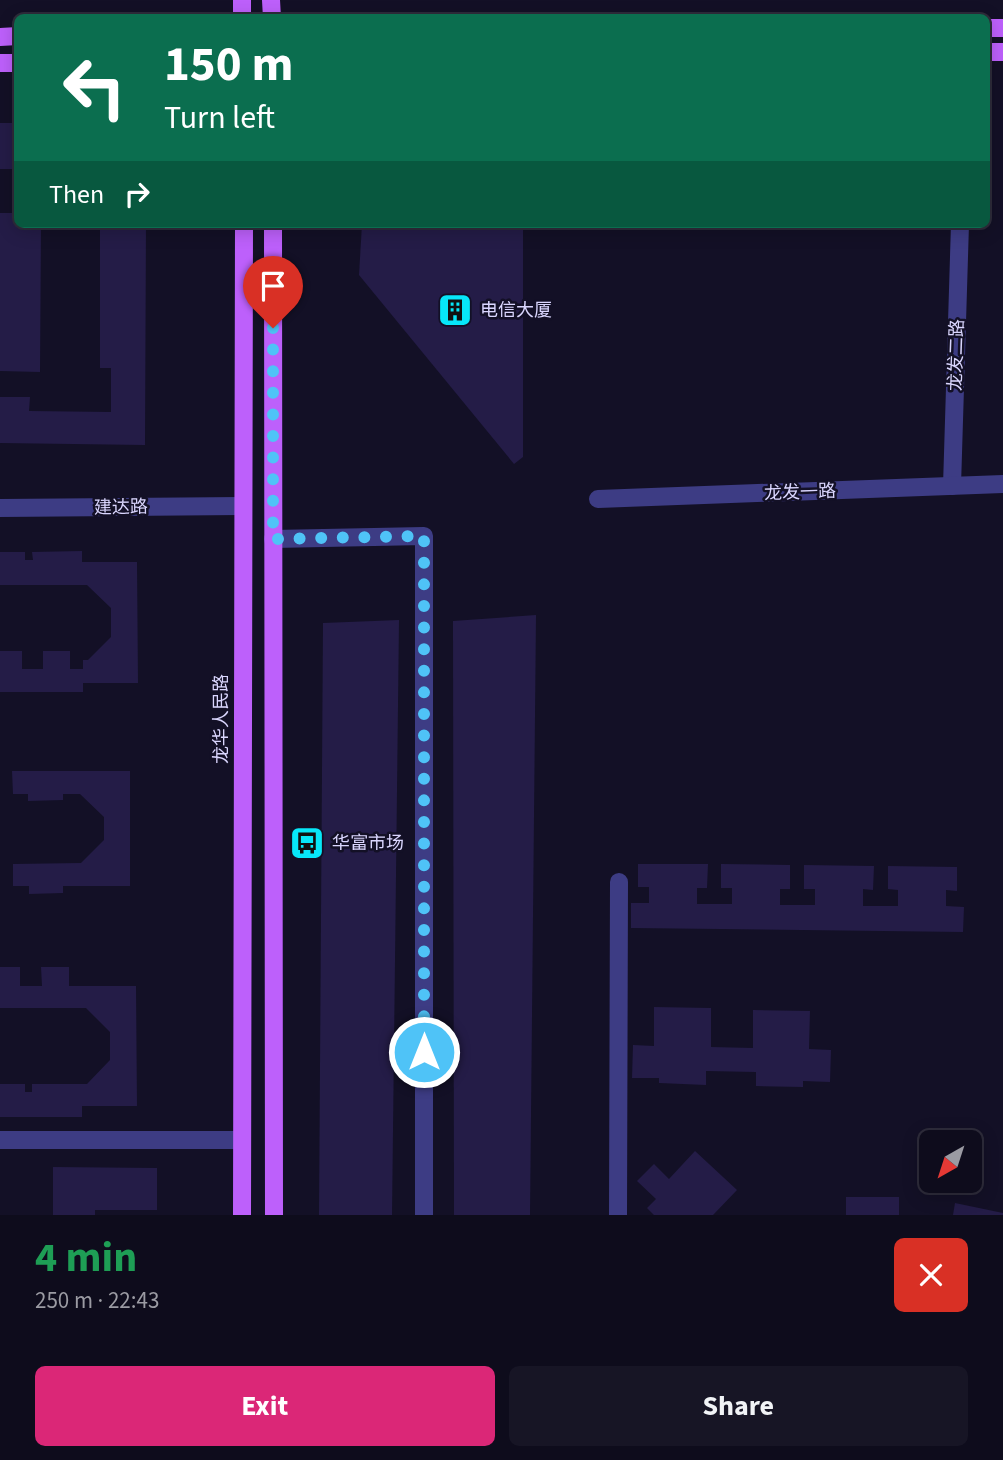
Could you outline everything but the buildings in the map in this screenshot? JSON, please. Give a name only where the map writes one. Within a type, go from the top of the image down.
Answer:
[{"type":"main road","name":"龙华人民路","points":[[242,1215],[244,228]]},
{"type":"main road","points":[[273,228],[274,1215]]},
{"type":"street","name":"龙发二路","points":[[952,486],[960,228]]},
{"type":"street","name":"龙发一路","points":[[597,499],[1003,484]]},
{"type":"street","name":"建达路","points":[[0,508],[242,506]]},
{"type":"street","points":[[273,539],[424,536],[424,1215]]},
{"type":"street","points":[[618,1215],[619,882]]},
{"type":"street","points":[[0,1140],[242,1140]]},
{"type":"place","name":"电信大厦","points":[[455,310]]},
{"type":"place","name":"华富市场","points":[[307,843]]},
{"type":"route","points":[[273,328],[273,539],[424,536],[424,1052]]}]
